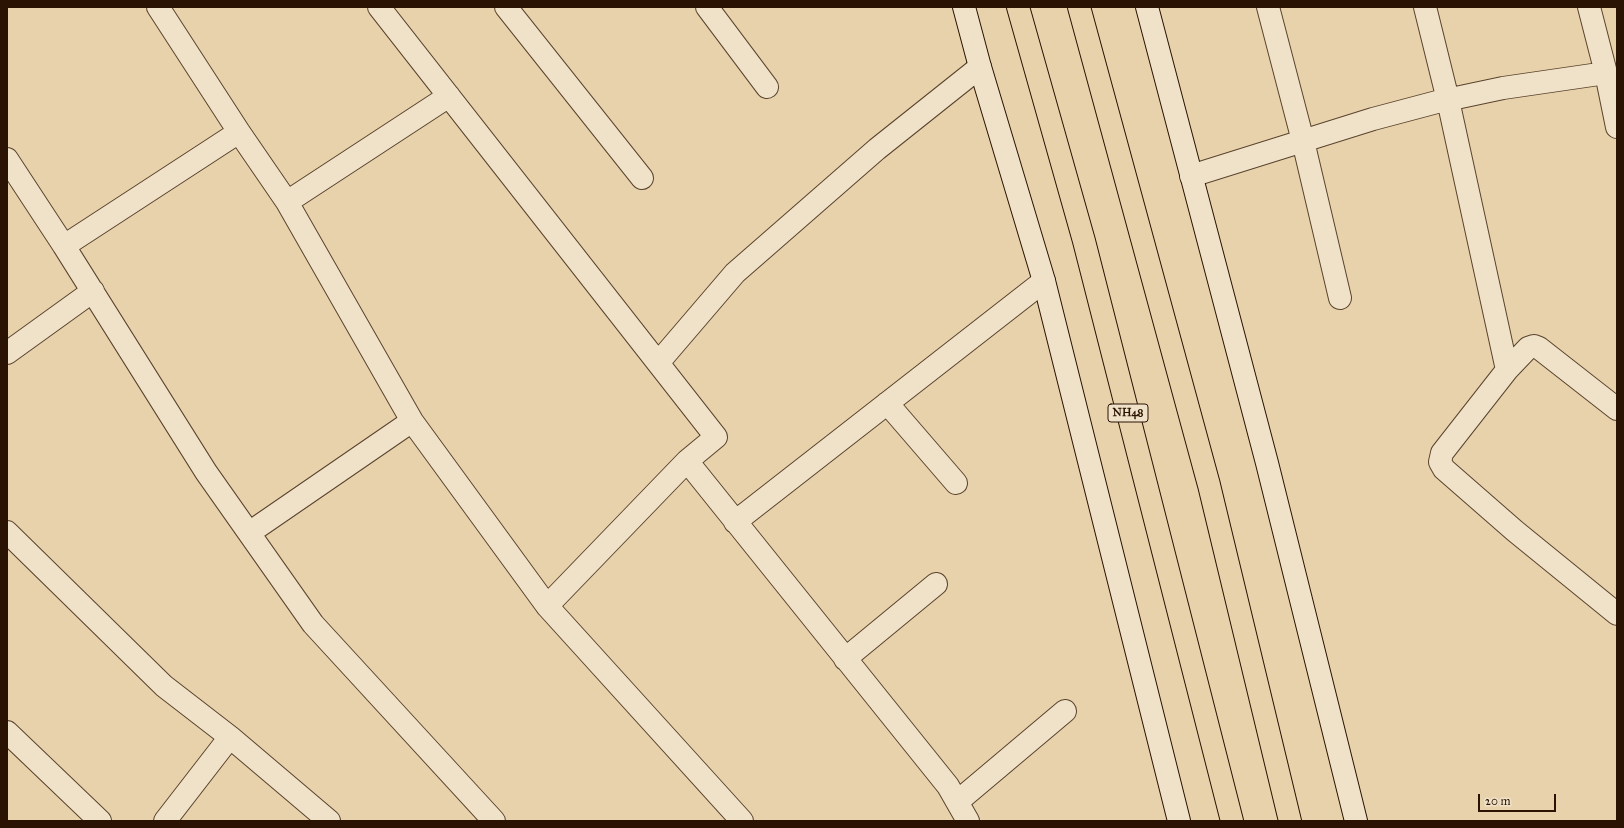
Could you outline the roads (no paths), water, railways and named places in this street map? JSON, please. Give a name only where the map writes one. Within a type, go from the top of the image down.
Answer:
[{"type":"highway","name":"NH48","points":[[1018,7],[1084,241],[1232,821]]},
{"type":"highway","points":[[1079,7],[1208,485],[1290,821]]},
{"type":"street","points":[[158,7],[239,132],[287,202],[412,421],[548,606],[742,821]]},
{"type":"street","points":[[379,7],[716,437],[687,461],[548,606]]},
{"type":"street","points":[[506,7],[642,178]]},
{"type":"street","points":[[707,7],[767,87]]},
{"type":"street","points":[[964,7],[980,67],[1044,281],[1179,821]]},
{"type":"street","points":[[1147,7],[1267,463],[1356,821]]},
{"type":"street","points":[[1268,7],[1303,140],[1340,298]]},
{"type":"street","points":[[1425,7],[1448,100],[1507,370]]},
{"type":"street","points":[[1589,7],[1606,72],[1617,127]]},
{"type":"street","points":[[658,364],[735,273],[877,149],[980,67]]},
{"type":"street","points":[[1191,176],[1373,119],[1448,100],[1503,88],[1606,72]]},
{"type":"street","points":[[287,202],[449,96]]},
{"type":"street","points":[[64,246],[239,132]]},
{"type":"street","points":[[7,159],[93,291],[206,472],[313,624],[391,707],[421,742],[494,821]]},
{"type":"street","points":[[735,522],[1044,281]]},
{"type":"street","points":[[7,353],[93,291]]},
{"type":"street","points":[[1617,409],[1539,348],[1534,346],[1528,348],[1507,370],[1442,453],[1440,462],[1444,469],[1515,531],[1617,614]]},
{"type":"street","points":[[887,403],[956,483]]},
{"type":"street","points":[[249,533],[412,421]]},
{"type":"street","points":[[687,461],[948,786],[968,821]]},
{"type":"street","points":[[7,532],[164,686],[230,737],[329,821]]},
{"type":"street","points":[[845,659],[936,584]]},
{"type":"street","points":[[957,802],[1065,711]]},
{"type":"street","points":[[7,732],[100,821]]},
{"type":"street","points":[[165,821],[230,737]]}]
